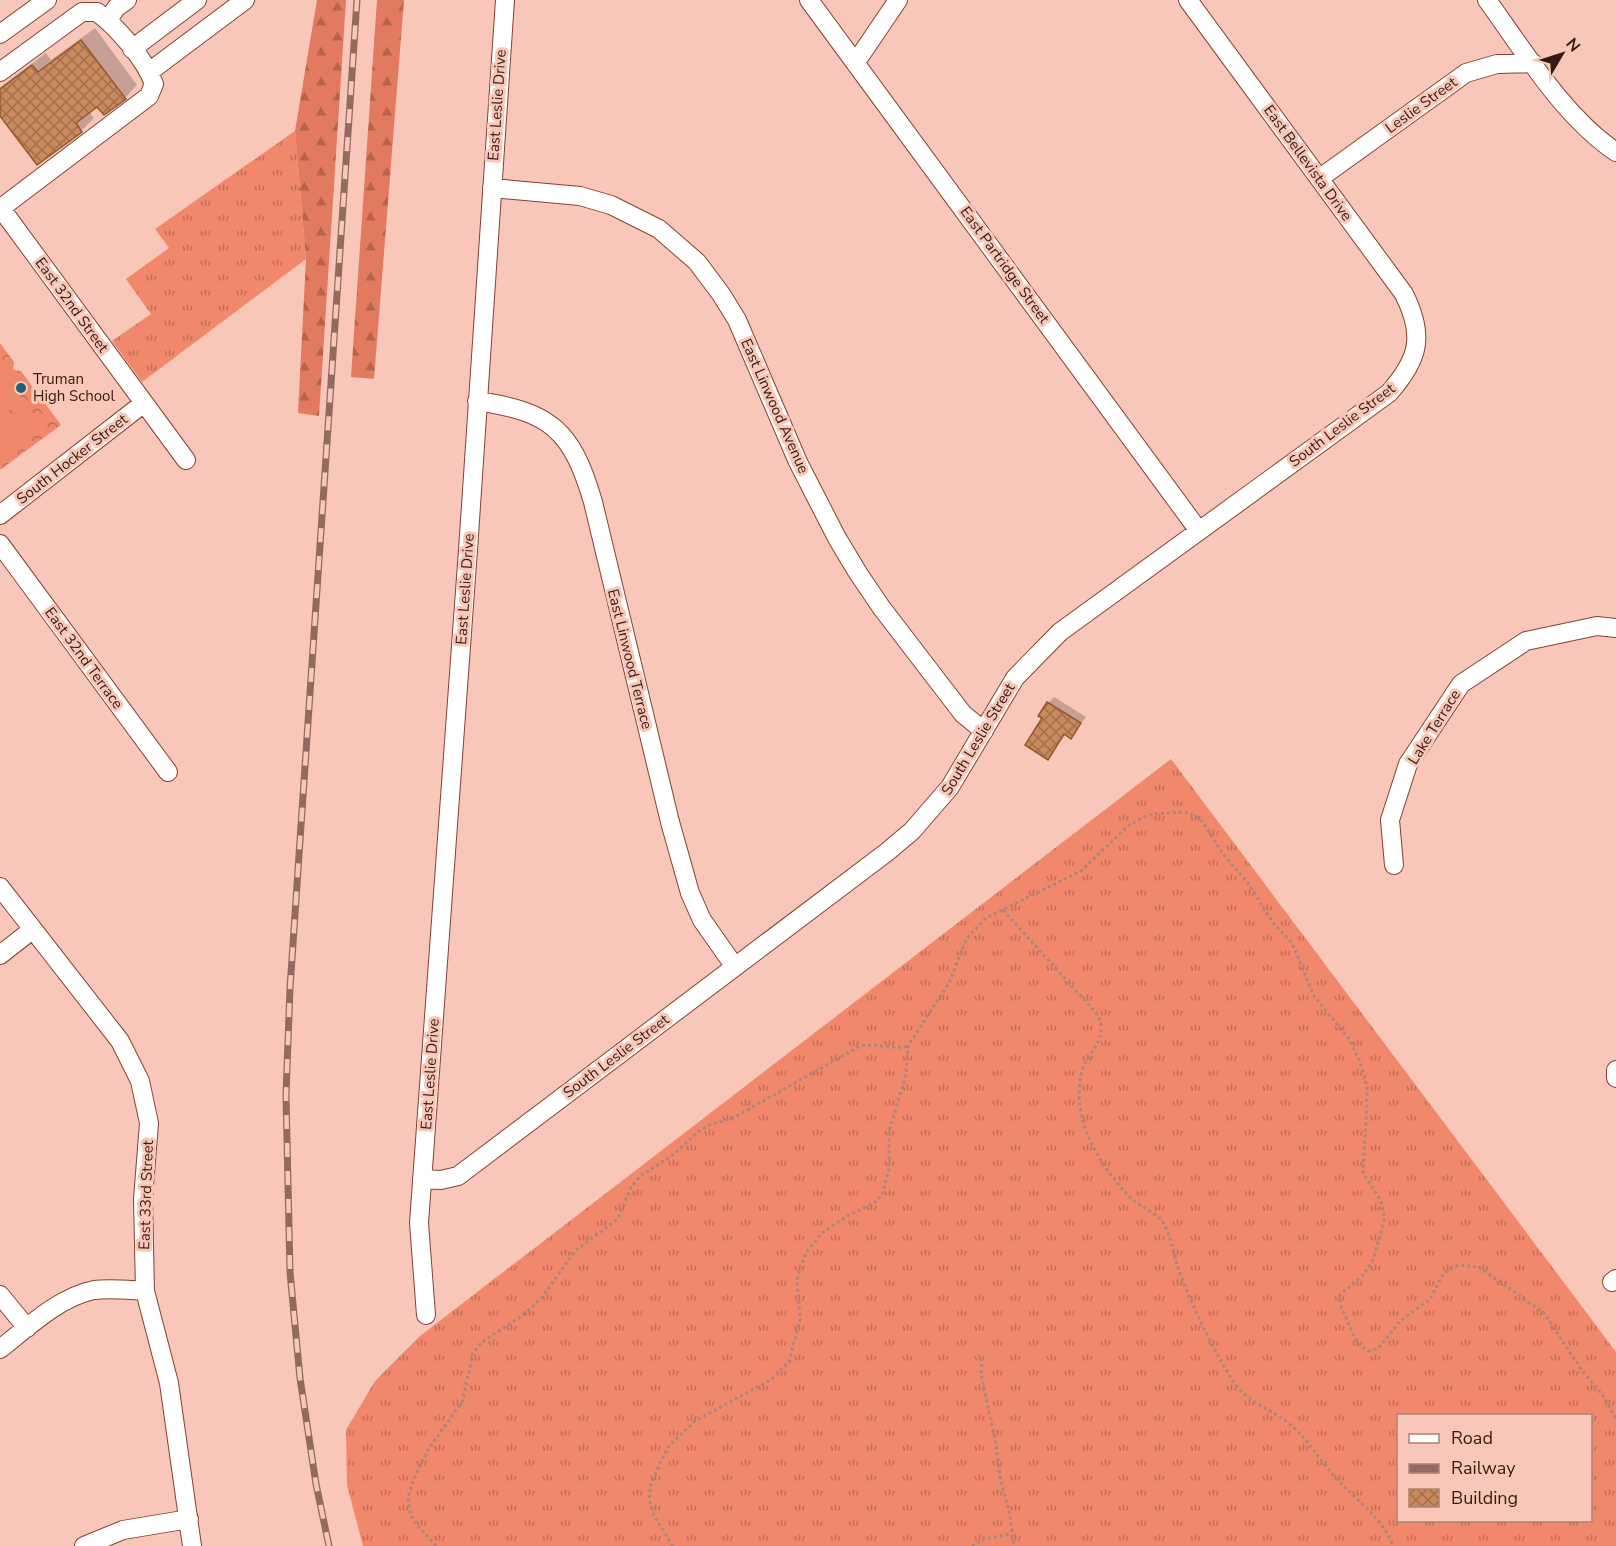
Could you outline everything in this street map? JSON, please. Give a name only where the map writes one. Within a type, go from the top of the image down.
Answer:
[{"type":"street","points":[[0,34],[47,0]]},
{"type":"street","points":[[102,16],[127,0]]},
{"type":"street","points":[[132,49],[197,0]]},
{"type":"street","points":[[0,207],[149,96],[152,78],[245,0]]},
{"type":"street","name":"East Leslie Drive","points":[[426,1315],[420,1233],[422,1179],[505,0]]},
{"type":"street","name":"East Partridge Street","points":[[809,0],[1199,531]]},
{"type":"street","points":[[856,62],[898,0]]},
{"type":"street","name":"East Bellevista Drive","points":[[1188,0],[1404,294],[1412,311],[1417,331]]},
{"type":"street","points":[[1486,0],[1574,117],[1616,152]]},
{"type":"street","points":[[0,72],[82,12],[102,16],[132,49],[152,78]]},
{"type":"street","name":"Leslie Street","points":[[1320,178],[1466,73],[1497,64],[1533,63]]},
{"type":"street","name":"East Linwood Avenue","points":[[492,188],[580,196],[611,204],[659,230],[697,262],[722,294],[737,320],[798,462],[837,538],[858,573],[881,607],[963,714],[984,731]]},
{"type":"street","name":"East 32nd Street","points":[[0,207],[186,460]]},
{"type":"street","name":"South Leslie Street","points":[[422,1179],[441,1180],[458,1176],[912,831],[951,787],[1015,678],[1060,632],[1389,393],[1405,375],[1414,357],[1417,331]]},
{"type":"street","name":"East Linwood Terrace","points":[[477,401],[507,405],[538,417],[559,432],[578,458],[593,502],[670,822],[690,893],[702,920],[735,967]]},
{"type":"street","name":"South Hocker Street","points":[[0,515],[144,403]]},
{"type":"street","name":"East 32nd Terrace","points":[[0,544],[168,772]]},
{"type":"street","name":"Lake Terrace","points":[[1394,865],[1390,820],[1408,764],[1461,684],[1526,641],[1597,626],[1616,628]]},
{"type":"street","name":"East 33rd Street","points":[[0,887],[120,1041],[140,1081],[149,1123],[143,1199],[145,1291],[169,1383],[192,1546]]},
{"type":"street","points":[[0,955],[32,930]]},
{"type":"street","points":[[1616,1070],[1616,1078]]},
{"type":"street","points":[[0,1349],[55,1308],[78,1295],[94,1290],[145,1291]]},
{"type":"street","points":[[0,1295],[27,1328]]},
{"type":"street","points":[[84,1546],[123,1530],[189,1519]]},
{"type":"path","points":[[673,1546],[654,1516],[649,1499],[651,1484],[660,1461],[669,1446],[695,1421],[766,1383],[789,1362],[800,1319],[797,1280],[804,1257],[822,1233],[849,1215],[874,1203],[884,1190],[889,1170],[889,1131],[906,1075],[908,1046],[949,983],[967,938],[986,918],[1081,871],[1134,822],[1153,814],[1191,813],[1203,822],[1222,853],[1248,883],[1273,923],[1292,943],[1314,996],[1349,1039],[1364,1074],[1367,1104],[1362,1167],[1366,1179],[1380,1199],[1385,1218],[1373,1260],[1363,1275],[1340,1295],[1340,1304],[1357,1343],[1365,1350],[1377,1349],[1405,1316],[1430,1299],[1442,1276],[1450,1268],[1460,1265],[1479,1267],[1544,1313],[1581,1369],[1605,1397],[1616,1419]]},
{"type":"path","points":[[1003,910],[1098,1015],[1102,1030],[1101,1036],[1082,1071],[1080,1083],[1081,1111],[1088,1136],[1106,1167],[1124,1191],[1137,1203],[1155,1214],[1166,1229],[1180,1273],[1219,1356],[1234,1382],[1249,1397],[1304,1436],[1329,1470],[1381,1526],[1393,1546]]},
{"type":"path","points":[[435,1546],[413,1520],[408,1497],[414,1478],[429,1448],[462,1402],[470,1362],[478,1345],[533,1306],[575,1251],[616,1220],[630,1189],[640,1176],[673,1155],[698,1132],[710,1125],[741,1114],[860,1046],[872,1044],[908,1046]]},
{"type":"path","points":[[982,1358],[981,1374],[996,1444],[1000,1477],[1010,1515],[1014,1546]]},
{"type":"path","points":[[972,1546],[984,1539],[1011,1533]]},
{"type":"green space","points":[[317,0],[346,0],[319,416],[298,413],[306,259],[295,131]]},
{"type":"green space","points":[[377,0],[404,0],[374,379],[351,377]]},
{"type":"green space","points":[[295,131],[306,259],[142,382],[112,341],[151,314],[126,279],[169,248],[155,229]]},
{"type":"green space","points":[[0,343],[14,362],[13,370],[21,371],[34,389],[33,397],[41,398],[61,425],[0,470]]},
{"type":"green space","points":[[8,380],[23,400],[0,417],[0,386]]},
{"type":"green space","points":[[28,406],[43,427],[0,458],[0,427]]},
{"type":"green space","points":[[1171,759],[1616,1352],[1616,1546],[363,1546],[347,1485],[346,1430],[375,1381],[420,1336]]},
{"type":"building","points":[[81,40],[126,99],[104,115],[97,107],[76,123],[82,132],[37,165],[0,116],[0,89],[32,65],[38,72]]},
{"type":"building","points":[[1047,702],[1081,723],[1071,739],[1064,734],[1048,760],[1025,745],[1042,718],[1038,716]]},
{"type":"railway","points":[[329,1546],[316,1484],[300,1378],[290,1272],[286,1095],[290,988],[357,0]]},
{"type":"place","name":"Truman High School","points":[[21,388]]}]
